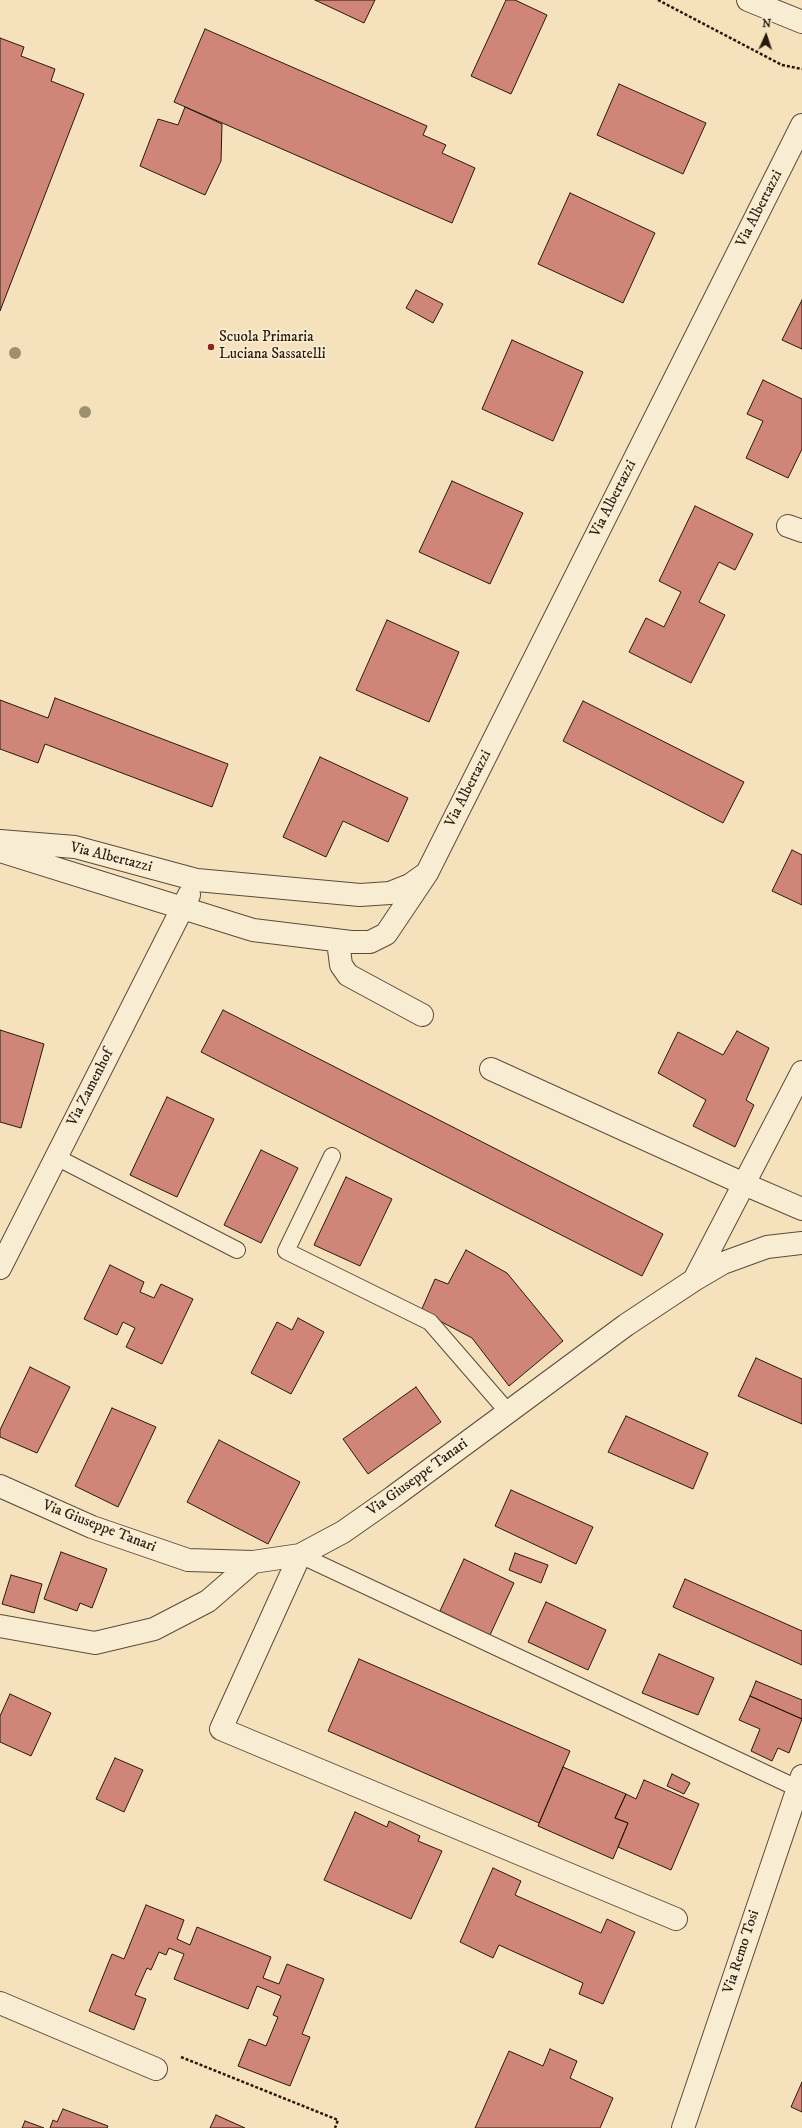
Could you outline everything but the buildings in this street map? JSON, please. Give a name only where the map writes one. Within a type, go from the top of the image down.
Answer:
[{"type":"street","points":[[748,0],[802,22]]},
{"type":"street","name":"Via Albertazzi","points":[[0,851],[253,930],[338,941],[370,942],[386,934],[427,873],[802,125]]},
{"type":"street","name":"Via Albertazzi","points":[[0,841],[75,846],[197,880],[360,895],[390,893],[410,885],[427,873]]},
{"type":"street","points":[[182,908],[197,880]]},
{"type":"street","name":"Via Zamenhof","points":[[0,1268],[182,908]]},
{"type":"street","points":[[338,941],[340,965],[348,975],[422,1014]]},
{"type":"street","points":[[491,1069],[802,1209]]},
{"type":"street","points":[[694,1280],[802,1072]]},
{"type":"street","name":"Via Giuseppe Tanari","points":[[0,1486],[92,1527],[188,1560],[253,1562],[300,1555],[343,1532],[626,1325],[694,1280],[723,1263],[767,1247],[802,1243]]},
{"type":"street","points":[[300,1555],[221,1728],[676,1919]]},
{"type":"street","points":[[0,1626],[95,1643],[154,1630],[208,1601],[253,1562]]},
{"type":"street","name":"Via Remo Tosi","points":[[683,2128],[800,1782]]},
{"type":"street","points":[[0,2003],[156,2068]]},
{"type":"lane","points":[[332,1156],[286,1251],[430,1322],[508,1412]]},
{"type":"lane","points":[[56,1157],[237,1250]]},
{"type":"lane","points":[[300,1555],[800,1782]]},
{"type":"path","points":[[658,0],[782,65],[802,69]]},
{"type":"path","points":[[156,2068],[162,2050],[338,2120],[335,2128]]},
{"type":"place","name":"Scuola Primaria Luciana Sassatelli","points":[[211,347]]}]
